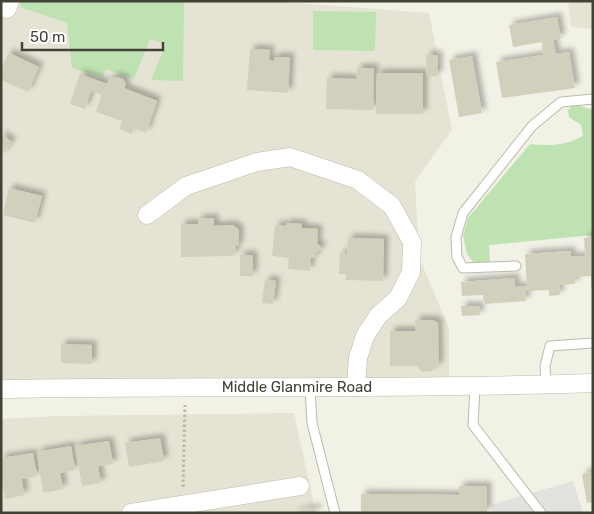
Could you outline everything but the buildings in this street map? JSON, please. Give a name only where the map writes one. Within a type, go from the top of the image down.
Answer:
[{"type":"street","points":[[1,6],[7,9],[10,1]]},
{"type":"street","points":[[147,216],[186,186],[257,162],[290,157],[358,180],[392,206],[412,242],[411,272],[398,298],[378,316],[365,336],[358,358],[356,387]]},
{"type":"street","name":"Middle Glanmire Road","points":[[1,389],[475,387],[593,383]]},
{"type":"street","points":[[131,513],[300,486]]},
{"type":"lane","points":[[516,266],[463,268],[457,257],[456,237],[463,213],[532,126],[561,102],[593,99]]},
{"type":"lane","points":[[546,384],[546,366],[550,346],[593,343]]},
{"type":"lane","points":[[475,387],[473,425],[541,513]]},
{"type":"lane","points":[[310,388],[312,423],[335,513]]},
{"type":"path","points":[[182,505],[185,387]]},
{"type":"shaded area","points":[[1,1],[271,1],[429,13],[452,130],[415,181],[419,257],[449,328],[449,382],[1,380]]},
{"type":"shaded area","points":[[568,1],[593,1],[593,29],[571,27]]},
{"type":"shaded area","points":[[294,413],[316,513],[1,513],[1,419],[57,416]]},
{"type":"shaded area","points":[[573,481],[583,513],[492,513],[493,504]]},
{"type":"green space","points":[[21,1],[184,1],[183,81],[151,80],[166,44],[150,39],[134,79],[106,69],[103,77],[72,68],[67,23],[20,7]]},
{"type":"green space","points":[[313,11],[376,12],[375,51],[313,50]]},
{"type":"green space","points":[[574,104],[593,110],[593,235],[489,245],[490,263],[474,263],[467,254],[463,235],[468,218],[530,144],[557,144],[570,142],[583,136],[581,125],[569,117],[568,110]]}]
